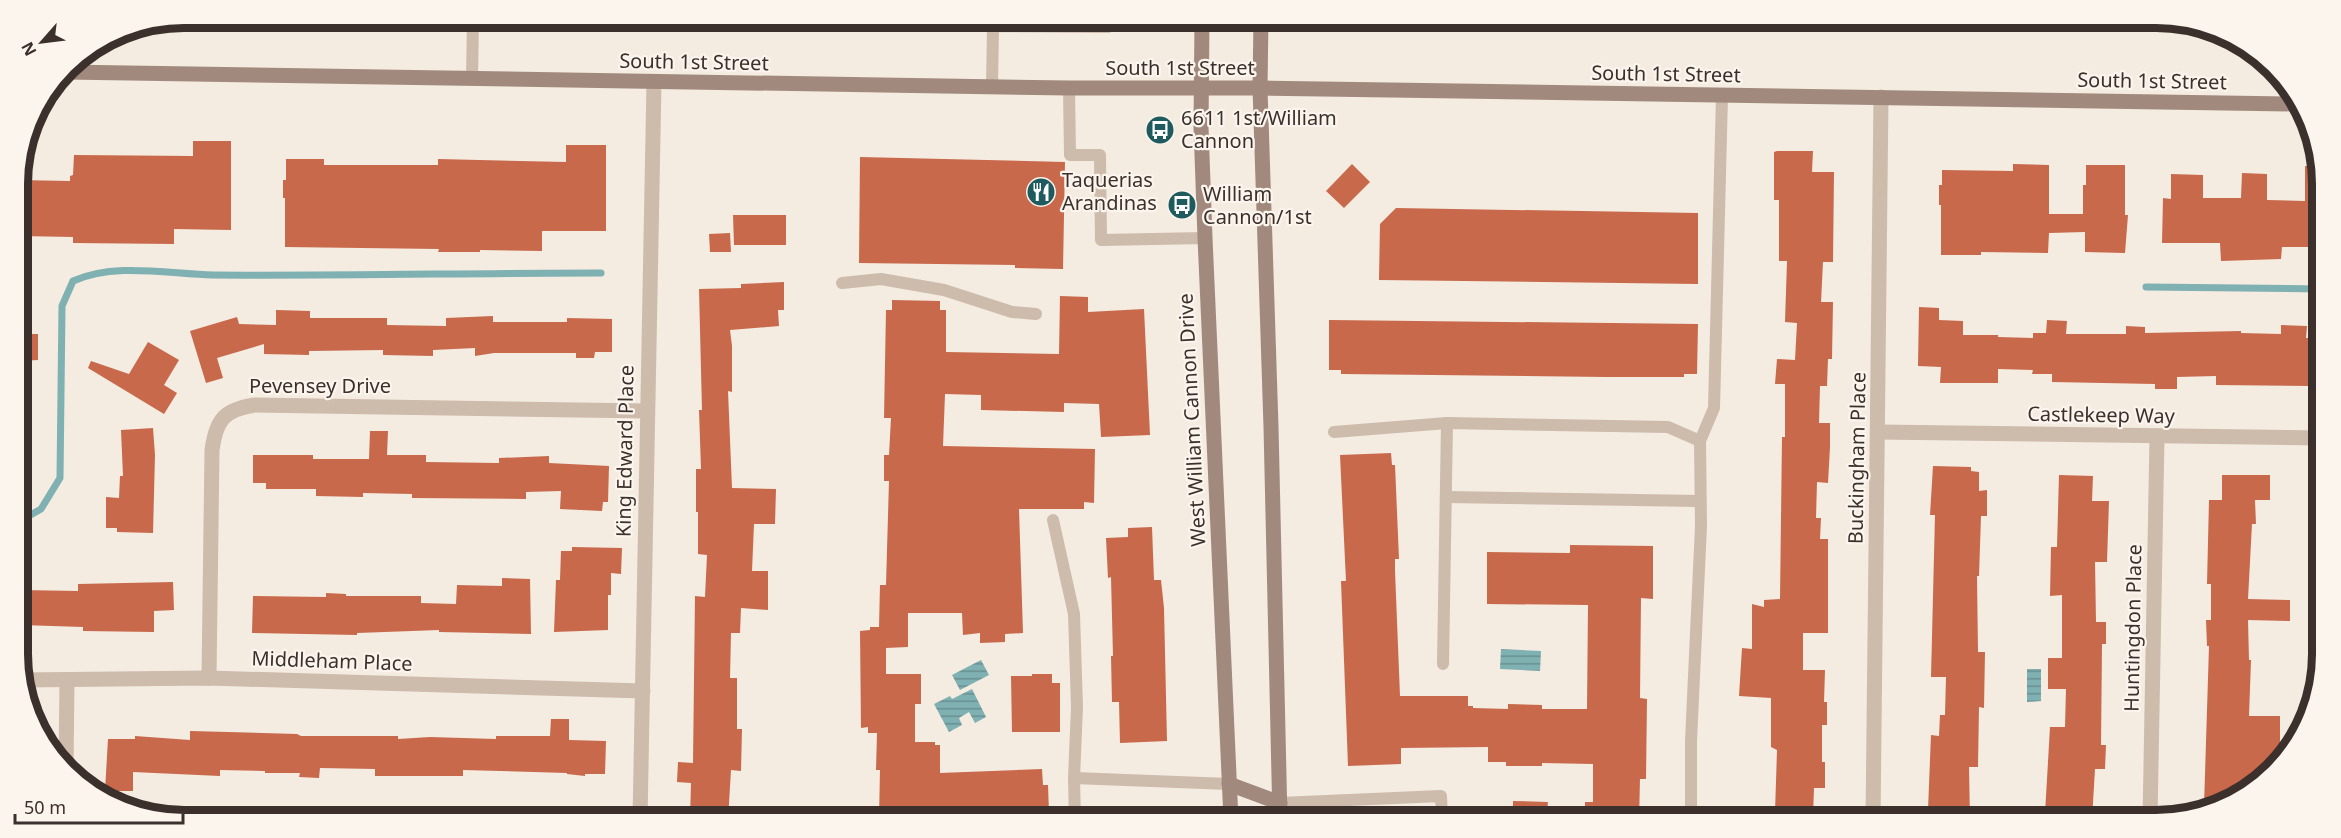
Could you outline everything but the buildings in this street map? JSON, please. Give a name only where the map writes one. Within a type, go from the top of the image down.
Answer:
[{"type":"main road","name":"West William Cannon Drive","points":[[1202,28],[1205,238],[1230,809]]},
{"type":"main road","points":[[1261,28],[1260,88],[1280,809]]},
{"type":"main road","name":"South 1st Street","points":[[77,72],[472,80],[1069,88],[1260,88],[2290,104]]},
{"type":"main road","points":[[1229,783],[1280,803]]},
{"type":"street","name":"King Edward Place","points":[[640,810],[654,82]]},
{"type":"street","name":"Buckingham Place","points":[[1873,809],[1881,97]]},
{"type":"street","name":"Pevensey Drive","points":[[208,678],[212,450],[215,428],[224,417],[238,408],[254,405],[646,411]]},
{"type":"street","name":"Castlekeep Way","points":[[1878,432],[2312,438]]},
{"type":"street","name":"Huntingdon Place","points":[[2150,809],[2157,437]]},
{"type":"street","name":"Middleham Place","points":[[31,680],[208,678],[643,691]]},
{"type":"street","points":[[66,755],[67,680]]},
{"type":"lane","points":[[472,80],[473,29]]},
{"type":"lane","points":[[992,86],[993,29]]},
{"type":"lane","points":[[1069,88],[1070,155],[1100,155],[1101,240],[1205,238]]},
{"type":"lane","points":[[1691,809],[1691,741],[1701,501],[1700,441],[1714,408],[1722,96]]},
{"type":"lane","points":[[842,283],[881,279],[944,290],[1012,312],[1036,314]]},
{"type":"lane","points":[[1334,432],[1447,423],[1668,427],[1700,441]]},
{"type":"lane","points":[[1443,664],[1447,423]]},
{"type":"lane","points":[[1446,497],[1701,501]]},
{"type":"lane","points":[[1053,520],[1074,614],[1077,707],[1075,810]]},
{"type":"lane","points":[[1074,778],[1229,783]]},
{"type":"lane","points":[[1280,803],[1441,796],[1442,809]]},
{"type":"water","points":[[1581,28],[1611,28],[1611,29],[1584,32]]},
{"type":"water","points":[[1501,649],[1541,651],[1540,671],[1500,669]]},
{"type":"water","points":[[981,660],[989,675],[960,690],[952,675]]},
{"type":"water","points":[[2027,669],[2041,669],[2041,701],[2027,702]]},
{"type":"water","points":[[972,689],[986,717],[975,723],[969,712],[959,718],[962,725],[949,732],[934,704],[950,696],[952,699]]},
{"type":"waterway","points":[[28,516],[41,509],[60,478],[62,306],[73,281],[89,275],[124,270],[213,275],[601,273]]},
{"type":"waterway","points":[[2146,287],[2312,289]]},
{"type":"place","name":"6611 1st/William Cannon","points":[[1160,130]]},
{"type":"place","name":"Taquerias Arandinas","points":[[1041,192]]},
{"type":"place","name":"William Cannon/1st","points":[[1182,205]]}]
